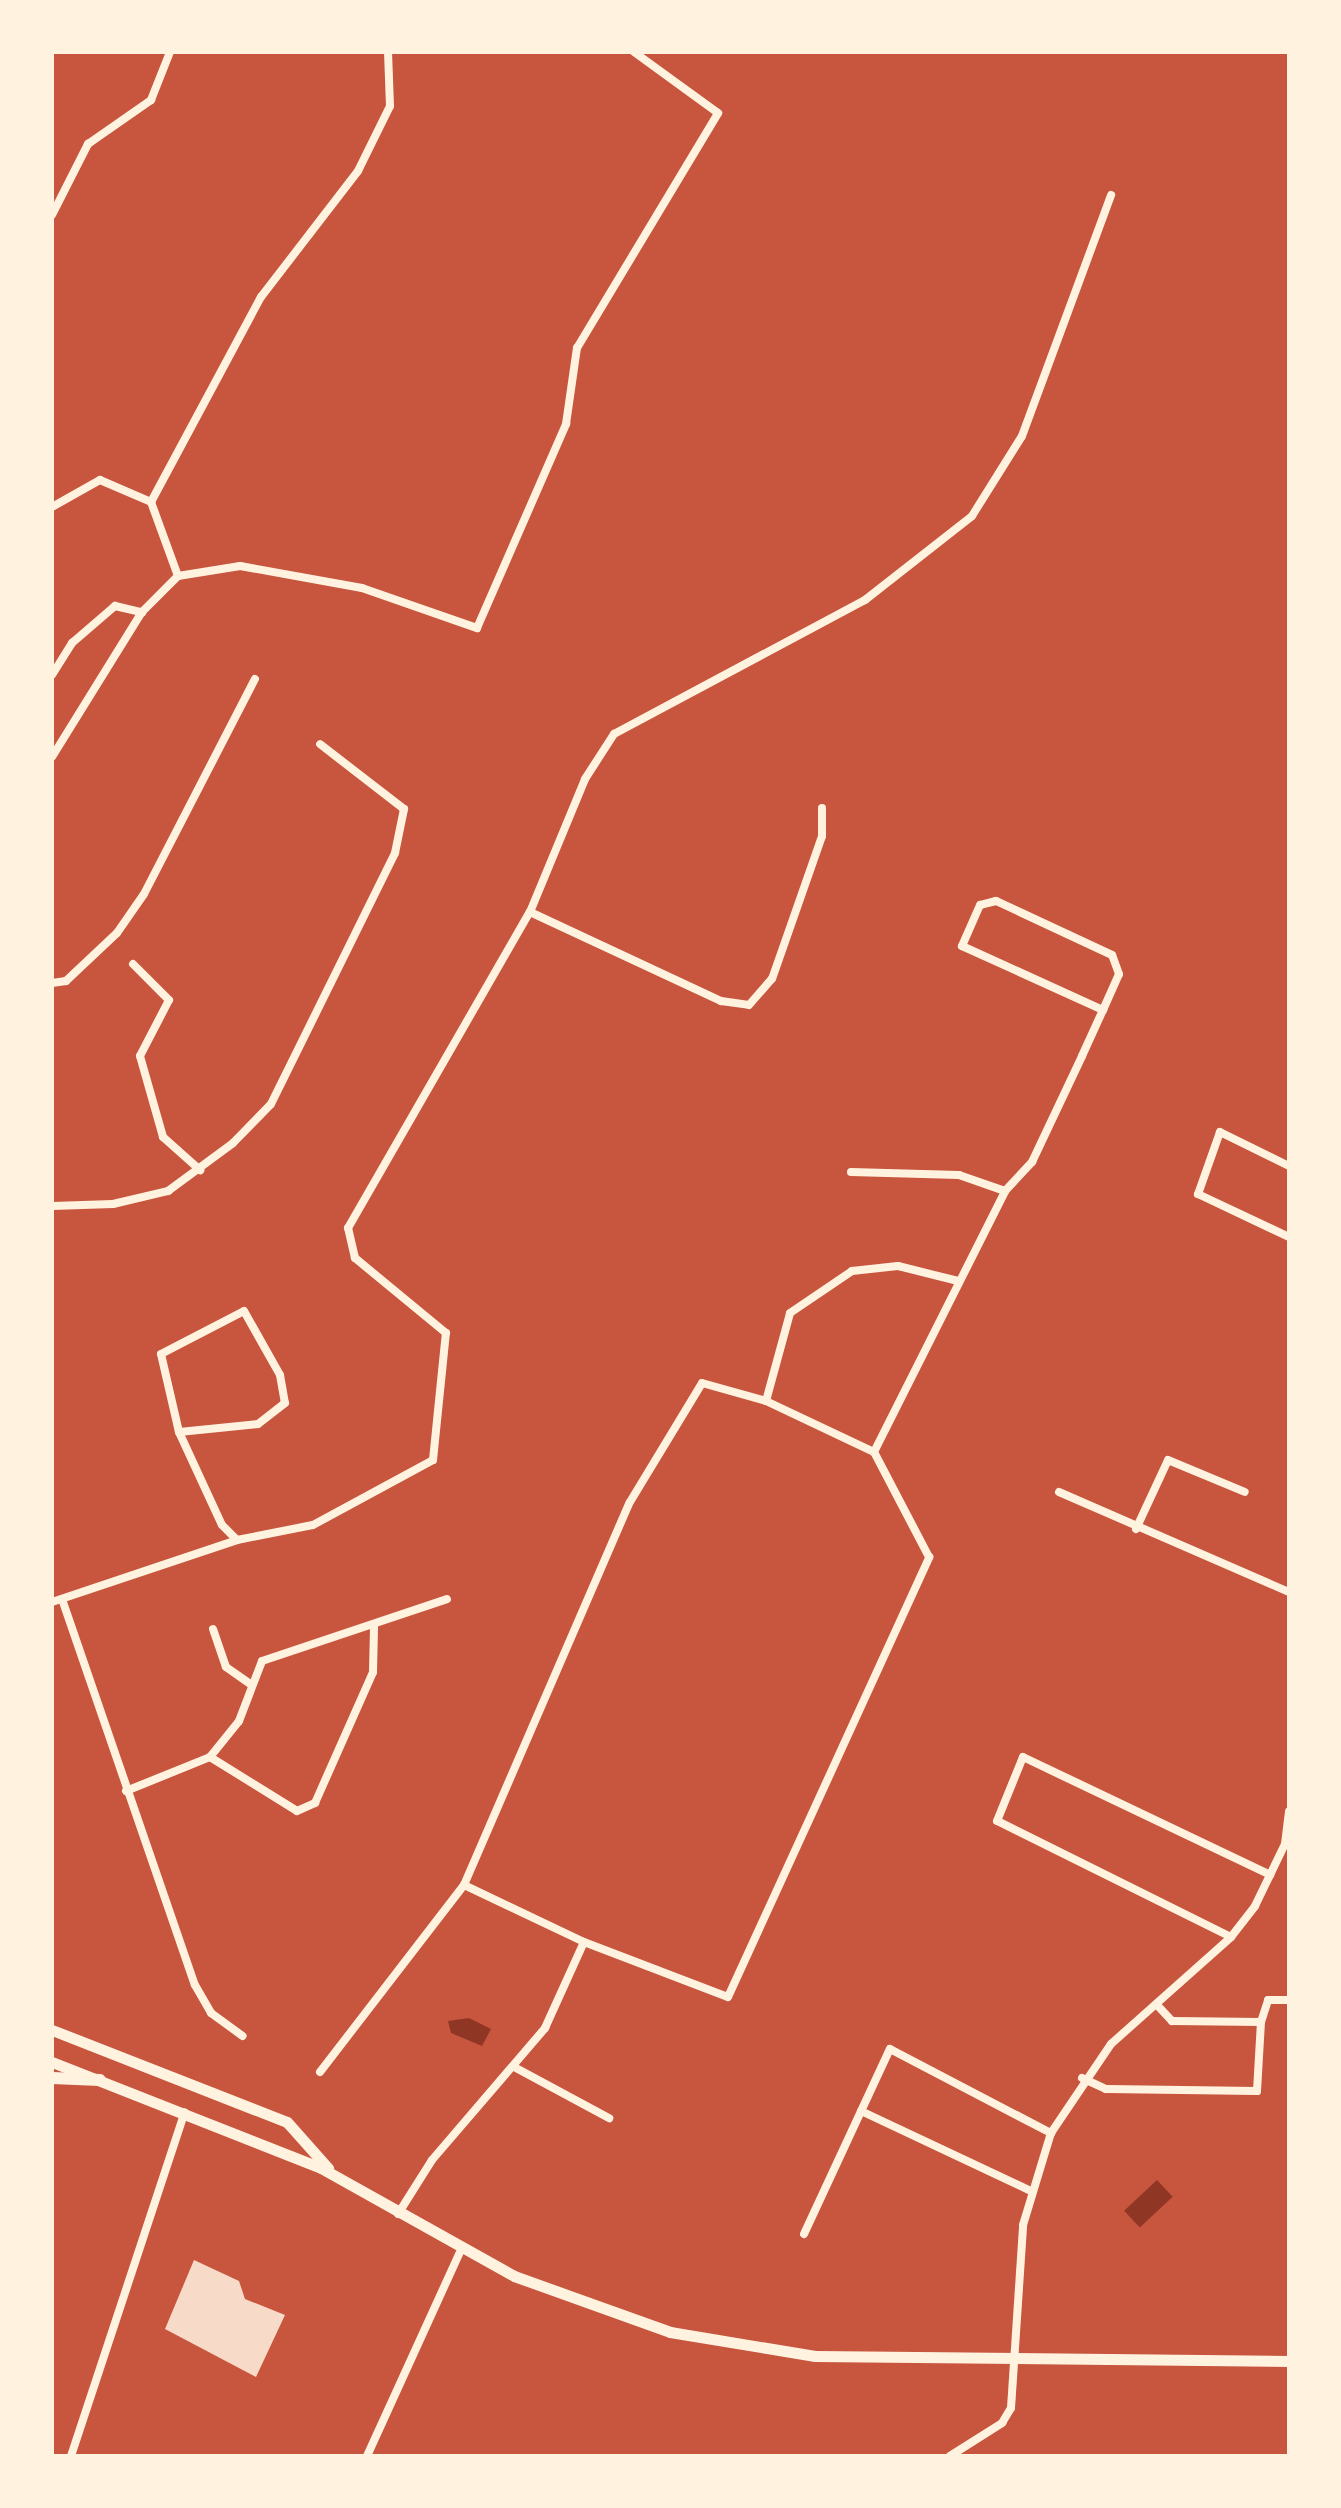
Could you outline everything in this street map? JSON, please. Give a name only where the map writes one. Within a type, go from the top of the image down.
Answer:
[{"type":"main road","points":[[52,2078],[100,2080]]},
{"type":"street","points":[[52,215],[88,144],[151,100],[170,52]]},
{"type":"street","points":[[151,502],[261,297],[370,146],[390,106],[388,52]]},
{"type":"street","points":[[52,757],[54,743],[142,612],[178,576],[240,566],[362,588],[477,628],[560,438],[577,348],[718,113],[634,52]]},
{"type":"street","points":[[52,1602],[63,1602],[237,1540],[313,1525],[433,1460],[446,1333],[355,1258],[348,1228],[530,912],[585,779],[614,734],[865,600],[972,516],[1022,436],[1111,195]]},
{"type":"street","points":[[52,507],[100,480],[151,502],[178,576]]},
{"type":"street","points":[[52,675],[72,643],[115,606],[142,612]]},
{"type":"street","points":[[52,983],[66,981],[117,933],[255,679]]},
{"type":"street","points":[[52,1206],[127,1201],[168,1191],[200,1170],[271,1104],[395,853],[404,809],[320,744]]},
{"type":"street","points":[[530,912],[721,1001],[749,1005],[772,979],[822,836],[822,808]]},
{"type":"street","points":[[874,1452],[1005,1191],[1032,1162],[1103,1010],[1119,974],[1112,955],[996,901],[980,905],[962,946],[1103,1010]]},
{"type":"street","points":[[133,964],[169,1000],[140,1056],[163,1137],[200,1170]]},
{"type":"street","points":[[1289,1166],[1220,1132],[1198,1194],[1289,1237]]},
{"type":"street","points":[[851,1172],[959,1175],[1005,1191]]},
{"type":"street","points":[[766,1401],[790,1313],[852,1271],[898,1266],[958,1281]]},
{"type":"street","points":[[179,1432],[258,1424],[285,1403],[280,1375],[244,1311],[161,1354],[179,1432],[222,1525],[237,1540]]},
{"type":"street","points":[[320,2072],[464,1885],[630,1502],[702,1383],[766,1401],[874,1452],[929,1557],[728,1997],[584,1942],[464,1885]]},
{"type":"street","points":[[1136,1529],[1168,1460],[1245,1492]]},
{"type":"street","points":[[1059,1492],[1136,1529],[1289,1592]]},
{"type":"street","points":[[126,1791],[210,1757],[239,1721],[250,1684],[262,1661],[374,1627],[447,1599]]},
{"type":"street","points":[[63,1602],[195,1985],[211,2013],[243,2036]]},
{"type":"street","points":[[210,1757],[297,1811],[315,1803],[373,1672],[374,1627]]},
{"type":"street","points":[[213,1629],[226,1667],[250,1684]]},
{"type":"street","points":[[1231,1937],[997,1821],[1023,1757],[1270,1875]]},
{"type":"street","points":[[950,2456],[1007,2418],[1018,2359],[1031,2191],[1051,2133],[1082,2078],[1156,2004],[1231,1937],[1284,1853],[1289,1811]]},
{"type":"street","points":[[398,2214],[432,2160],[516,2068],[545,2028],[584,1942]]},
{"type":"street","points":[[1082,2078],[1106,2089],[1257,2091],[1261,2022],[1268,2000],[1289,2000]]},
{"type":"street","points":[[1156,2004],[1172,2021],[1261,2022]]},
{"type":"street","points":[[52,2030],[287,2122],[336,2178]]},
{"type":"street","points":[[804,2234],[890,2049],[1051,2133]]},
{"type":"street","points":[[52,2062],[185,2112],[336,2178],[461,2250],[599,2312],[714,2342],[815,2356],[1289,2361]]},
{"type":"street","points":[[516,2068],[609,2118]]},
{"type":"street","points":[[861,2111],[1031,2191]]},
{"type":"street","points":[[71,2456],[185,2112]]},
{"type":"street","points":[[367,2456],[461,2250]]},
{"type":"shaded area","points":[[469,2018],[491,2029],[482,2046],[451,2033],[448,2021]]},
{"type":"shaded area","points":[[1157,2180],[1173,2197],[1140,2228],[1124,2211]]},
{"type":"building","points":[[194,2260],[239,2281],[245,2299],[285,2315],[256,2377],[165,2329]]}]
